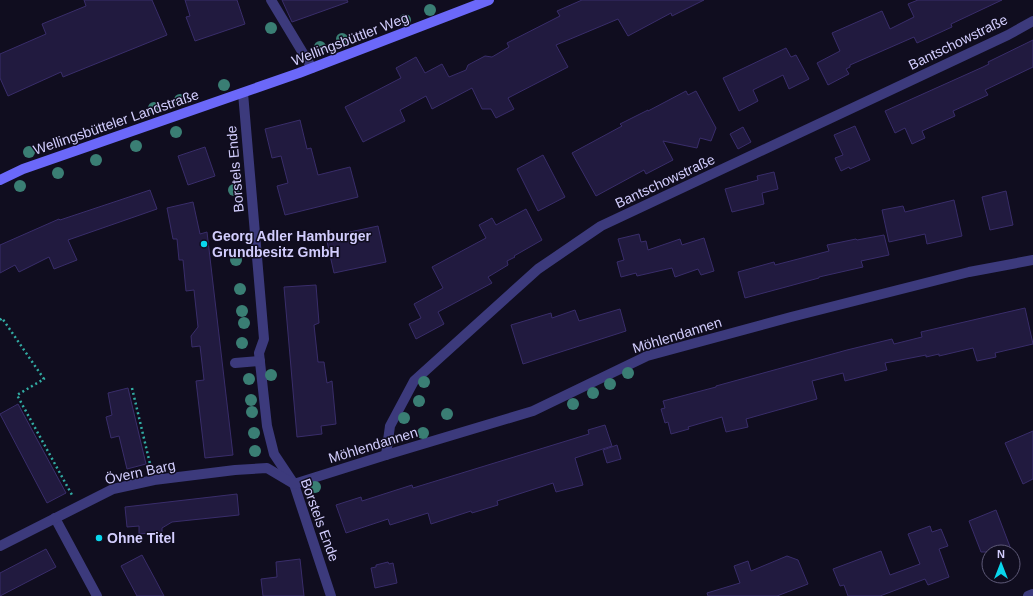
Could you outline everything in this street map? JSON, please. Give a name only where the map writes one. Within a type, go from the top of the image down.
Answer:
[{"type":"main road","name":"Wellingsbüttler Weg","points":[[243,93],[489,0]]},
{"type":"main road","name":"Wellingsbütteler Landstraße","points":[[0,180],[23,169],[243,93]]},
{"type":"street","points":[[272,0],[312,68]]},
{"type":"street","name":"Bantschowstraße","points":[[386,455],[390,426],[414,381],[538,269],[601,226],[1008,35],[1033,21]]},
{"type":"street","name":"Borstels Ende","points":[[243,93],[264,339],[259,353],[267,426],[274,454],[294,484],[331,596]]},
{"type":"street","name":"Möhlendannen","points":[[294,484],[533,411],[647,356],[790,316],[969,272],[1033,260]]},
{"type":"street","points":[[235,363],[260,361]]},
{"type":"street","name":"Övern Barg","points":[[0,546],[113,489],[154,480],[235,470],[267,468],[294,484]]},
{"type":"street","points":[[55,518],[97,596]]},
{"type":"street","points":[[1028,596],[1033,594]]},
{"type":"path","points":[[0,320],[2,318],[44,379],[17,394],[77,506]]},
{"type":"path","points":[[132,388],[154,480]]},
{"type":"building","points":[[84,0],[152,0],[167,35],[63,77],[61,72],[8,96],[0,78],[0,54],[46,34],[42,24],[86,6]]},
{"type":"building","points":[[185,0],[237,0],[245,24],[195,41],[186,17],[190,16]]},
{"type":"building","points":[[282,0],[347,0],[348,2],[292,22]]},
{"type":"building","points":[[582,0],[704,0],[672,16],[671,13],[628,36],[618,19],[556,45],[568,67],[508,98],[514,109],[496,118],[491,109],[482,109],[472,88],[432,109],[426,96],[400,110],[405,121],[363,142],[345,107],[401,78],[396,68],[416,57],[425,73],[442,64],[449,77],[466,70],[468,65],[485,56],[492,57],[509,47],[507,43],[560,16],[557,11]]},
{"type":"building","points":[[918,0],[1002,0],[951,24],[952,27],[917,43],[914,37],[850,65],[850,67],[846,69],[849,74],[828,85],[817,63],[840,51],[832,33],[882,11],[890,29],[914,17],[908,4]]},
{"type":"building","points":[[1033,40],[1033,67],[985,90],[988,95],[953,111],[955,116],[922,131],[925,138],[912,144],[905,128],[895,133],[885,111],[983,67],[989,64],[988,62]]},
{"type":"building","points":[[786,48],[791,57],[796,55],[809,79],[789,89],[783,75],[753,90],[758,101],[739,111],[723,78]]},
{"type":"building","points":[[686,91],[688,95],[696,91],[716,128],[711,141],[700,138],[697,148],[663,141],[673,160],[646,174],[644,170],[596,196],[572,153],[622,126],[620,124]]},
{"type":"building","points":[[300,120],[307,149],[311,148],[318,175],[350,167],[358,197],[285,215],[277,186],[288,183],[281,156],[272,158],[265,129]]},
{"type":"building","points":[[855,126],[870,160],[850,169],[849,167],[841,171],[835,158],[843,155],[834,135]]},
{"type":"building","points":[[743,127],[751,142],[738,149],[730,134]]},
{"type":"building","points":[[205,147],[215,176],[188,185],[178,156]]},
{"type":"building","points":[[543,155],[565,197],[538,211],[517,169]]},
{"type":"building","points":[[774,172],[778,189],[762,193],[764,204],[732,212],[725,189],[758,180],[757,176]]},
{"type":"building","points":[[150,190],[157,209],[68,240],[77,260],[54,269],[49,257],[19,272],[15,265],[0,273],[0,245],[59,219],[60,220]]},
{"type":"building","points":[[1006,191],[1013,225],[990,230],[982,197]]},
{"type":"building","points":[[954,200],[962,236],[927,244],[925,234],[889,242],[882,210],[903,206],[905,212]]},
{"type":"building","points":[[193,202],[200,234],[207,232],[233,455],[205,458],[196,381],[204,380],[200,346],[192,347],[191,336],[198,327],[194,290],[186,291],[183,260],[179,260],[177,239],[173,239],[167,208]]},
{"type":"building","points":[[526,209],[542,240],[514,256],[515,257],[507,261],[508,265],[488,277],[492,283],[438,312],[444,324],[416,339],[409,324],[421,318],[414,304],[443,288],[432,267],[486,238],[479,225],[492,218],[496,225]]},
{"type":"building","points":[[378,226],[386,262],[334,273],[326,237]]},
{"type":"building","points":[[639,234],[641,242],[646,241],[648,250],[680,239],[682,245],[704,238],[714,271],[701,275],[698,269],[675,277],[672,268],[637,276],[636,273],[621,277],[617,262],[624,260],[618,239]]},
{"type":"building","points":[[884,235],[889,255],[861,261],[863,267],[819,277],[745,298],[738,272],[774,262],[775,265],[829,251],[827,245]]},
{"type":"building","points":[[316,285],[319,323],[314,325],[318,362],[324,362],[327,383],[332,381],[336,424],[321,426],[322,434],[297,437],[284,287]]},
{"type":"building","points":[[1025,308],[1033,344],[995,353],[996,357],[977,361],[973,348],[939,356],[939,354],[926,357],[926,355],[885,363],[887,370],[845,381],[843,373],[812,381],[817,399],[746,419],[748,427],[726,432],[722,417],[688,427],[689,429],[671,434],[668,422],[665,423],[661,409],[665,408],[663,401],[847,350],[892,339],[894,344],[922,337],[921,332]]},
{"type":"building","points":[[620,309],[626,331],[523,364],[511,325],[551,313],[552,318],[575,310],[579,321]]},
{"type":"building","points":[[128,388],[146,464],[127,469],[119,436],[111,438],[106,417],[112,415],[108,393]]},
{"type":"building","points":[[18,404],[66,493],[47,503],[0,414]]},
{"type":"building","points":[[605,425],[612,446],[575,458],[583,485],[556,492],[553,483],[497,501],[498,505],[472,513],[471,511],[431,524],[428,513],[390,525],[388,519],[346,533],[336,505],[361,497],[362,501],[412,485],[413,488],[589,434],[588,430]]},
{"type":"building","points":[[1033,431],[1033,479],[1023,484],[1005,443]]},
{"type":"building","points":[[617,445],[621,459],[607,463],[603,450]]},
{"type":"building","points":[[237,494],[239,515],[172,522],[162,528],[162,532],[139,534],[139,526],[127,527],[125,507]]},
{"type":"building","points":[[996,510],[1009,544],[981,544],[981,552],[969,521]]},
{"type":"building","points":[[930,526],[932,532],[941,529],[948,546],[939,549],[949,577],[928,585],[925,579],[880,596],[848,596],[844,585],[840,586],[833,569],[881,551],[890,575],[920,564],[908,534]]},
{"type":"building","points":[[46,549],[56,567],[0,596],[0,573]]},
{"type":"building","points":[[142,555],[164,596],[137,596],[121,566]]},
{"type":"building","points":[[787,556],[798,560],[808,584],[777,596],[708,596],[707,593],[740,583],[734,566],[748,561],[751,571]]},
{"type":"building","points":[[300,559],[304,596],[263,596],[261,579],[277,577],[276,562]]},
{"type":"building","points":[[388,562],[389,564],[393,563],[397,583],[375,588],[371,568]]},
{"type":"place","name":"Georg Adler Hamburger Grundbesitz GmbH","points":[[204,244]]},
{"type":"place","name":"Ohne Titel","points":[[99,538]]}]
